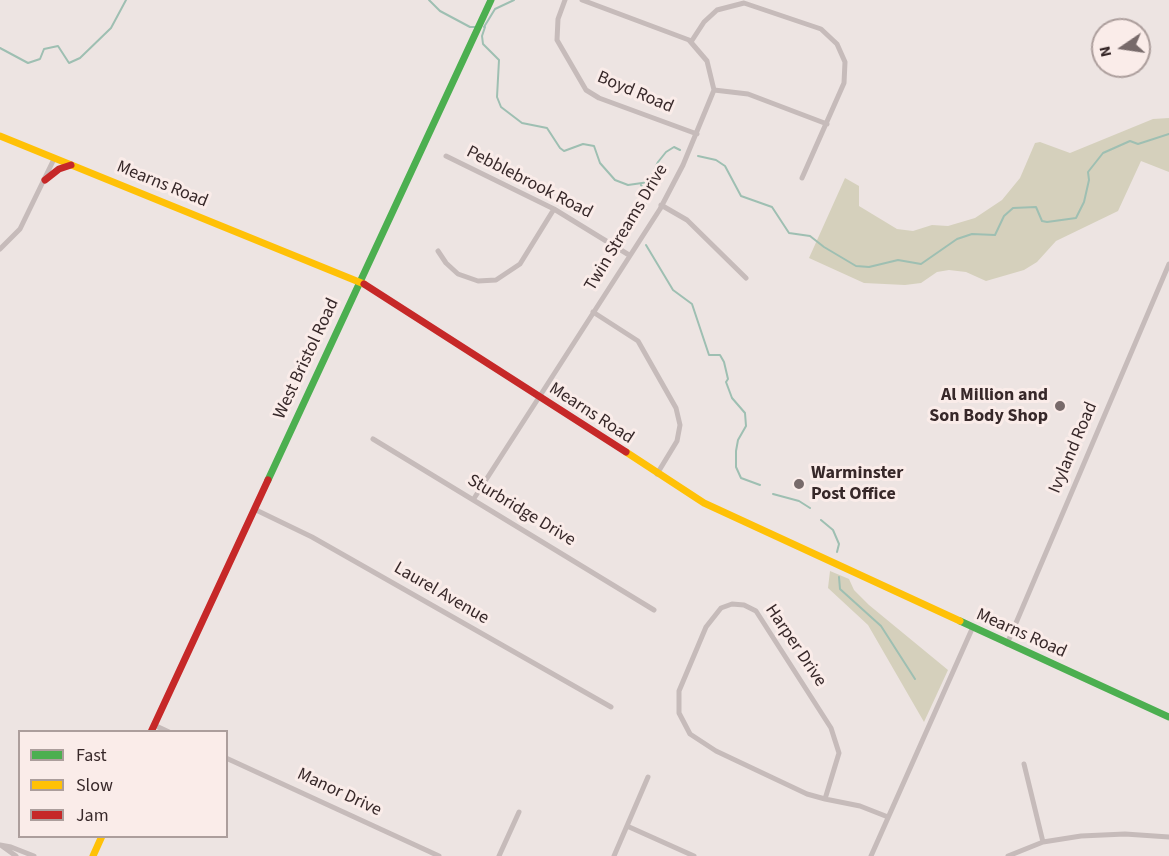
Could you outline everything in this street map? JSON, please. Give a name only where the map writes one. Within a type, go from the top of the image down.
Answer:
[{"type":"street","name":"West Bristol Road","points":[[153,728],[491,0]]},
{"type":"street","name":"Boyd Road","points":[[565,0],[558,19],[557,40],[586,90],[599,98],[697,134]]},
{"type":"street","points":[[582,0],[691,42],[707,62],[714,90],[748,94],[827,124]]},
{"type":"street","points":[[691,42],[711,15],[734,4],[750,4],[828,33],[843,53],[846,69],[827,124],[802,178]]},
{"type":"street","name":"Twin Streams Drive","points":[[473,500],[662,205],[697,134],[714,90]]},
{"type":"street","name":"Mearns Road","points":[[0,136],[360,281],[538,398],[713,508],[972,629],[1169,717]]},
{"type":"street","name":"Pebblebrook Road","points":[[446,156],[554,209],[629,255]]},
{"type":"street","points":[[0,249],[20,229],[54,159]]},
{"type":"street","points":[[45,180],[59,169],[71,165]]},
{"type":"street","points":[[662,205],[687,220],[746,278]]},
{"type":"street","points":[[438,251],[458,274],[478,281],[496,280],[520,264],[554,209]]},
{"type":"street","name":"Ivyland Road","points":[[1007,644],[1169,264]]},
{"type":"street","points":[[593,312],[639,341],[676,408],[680,424],[677,441],[657,474]]},
{"type":"street","name":"Sturbridge Drive","points":[[373,439],[654,610]]},
{"type":"street","name":"Laurel Avenue","points":[[254,509],[312,537],[611,707]]},
{"type":"street","name":"Harper Drive","points":[[825,799],[838,753],[831,728],[756,611],[744,605],[732,604],[721,608],[706,627],[679,692],[679,713],[683,723],[698,741],[807,794],[825,799],[869,809],[888,817]]},
{"type":"street","points":[[871,856],[972,629]]},
{"type":"street","name":"Manor Drive","points":[[228,759],[439,856]]},
{"type":"street","points":[[1024,764],[1043,842]]},
{"type":"street","points":[[614,856],[648,777]]},
{"type":"street","points":[[499,856],[519,812]]},
{"type":"street","points":[[627,826],[694,856]]},
{"type":"street","points":[[1008,856],[1043,842],[1103,834],[1169,837]]},
{"type":"street","points":[[93,856],[102,838]]},
{"type":"street","points":[[0,846],[16,856]]},
{"type":"street","points":[[0,846],[11,846],[34,856]]},
{"type":"shaded area","points":[[1169,118],[1169,172],[1141,161],[1118,211],[1056,241],[1037,262],[1024,270],[986,281],[966,272],[949,270],[937,272],[921,283],[905,285],[864,283],[809,258],[845,178],[859,186],[859,206],[897,229],[913,231],[932,225],[948,226],[975,218],[1002,200],[1020,178],[1035,143],[1040,142],[1070,153],[1153,119]]},
{"type":"shaded area","points":[[830,571],[849,579],[854,590],[869,605],[948,670],[924,722],[868,625],[828,588]]},
{"type":"waterway","points":[[0,48],[28,63],[40,59],[44,49],[58,46],[69,63],[80,58],[111,28],[126,0]]},
{"type":"waterway","points":[[429,0],[440,11],[470,27],[476,27]]},
{"type":"waterway","points":[[484,27],[495,9],[514,0]]},
{"type":"waterway","points":[[485,27],[482,36],[483,44],[499,60],[497,97],[501,107],[522,123],[547,128],[564,151],[583,144],[594,146],[600,163],[615,180],[628,185],[649,182],[658,162],[666,152],[674,147],[680,150]]},
{"type":"waterway","points":[[698,156],[716,160],[725,166],[741,196],[772,207],[789,233],[810,236],[856,266],[869,267],[898,260],[921,264],[957,239],[972,234],[995,235],[1004,216],[1013,208],[1036,207],[1042,221],[1047,222],[1076,218],[1084,202],[1089,180],[1088,172],[1103,153],[1130,141],[1138,144],[1169,134]]},
{"type":"waterway","points":[[641,185],[646,193],[646,209]]},
{"type":"waterway","points":[[646,245],[673,290],[692,304],[709,355],[720,355],[724,362],[728,379],[726,382],[732,398],[745,413],[746,426],[738,440],[736,467],[741,478],[760,485]]},
{"type":"waterway","points":[[773,494],[799,501],[810,508]]},
{"type":"waterway","points":[[821,520],[833,530],[839,544],[837,552]]},
{"type":"waterway","points":[[839,577],[840,589],[881,626],[915,679]]},
{"type":"traffic: fast","points":[[268,480],[491,0]]},
{"type":"traffic: fast","points":[[960,621],[1169,717]]},
{"type":"traffic: slow","points":[[0,136],[364,284]]},
{"type":"traffic: slow","points":[[626,452],[704,503],[960,621]]},
{"type":"traffic: slow","points":[[93,856],[101,838]]},
{"type":"traffic: jam","points":[[45,180],[59,169],[71,165]]},
{"type":"traffic: jam","points":[[364,284],[626,452]]},
{"type":"traffic: jam","points":[[152,730],[268,480]]},
{"type":"place","name":"Al Million and Son Body Shop","points":[[1060,406]]},
{"type":"place","name":"Warminster Post Office","points":[[799,484]]}]
